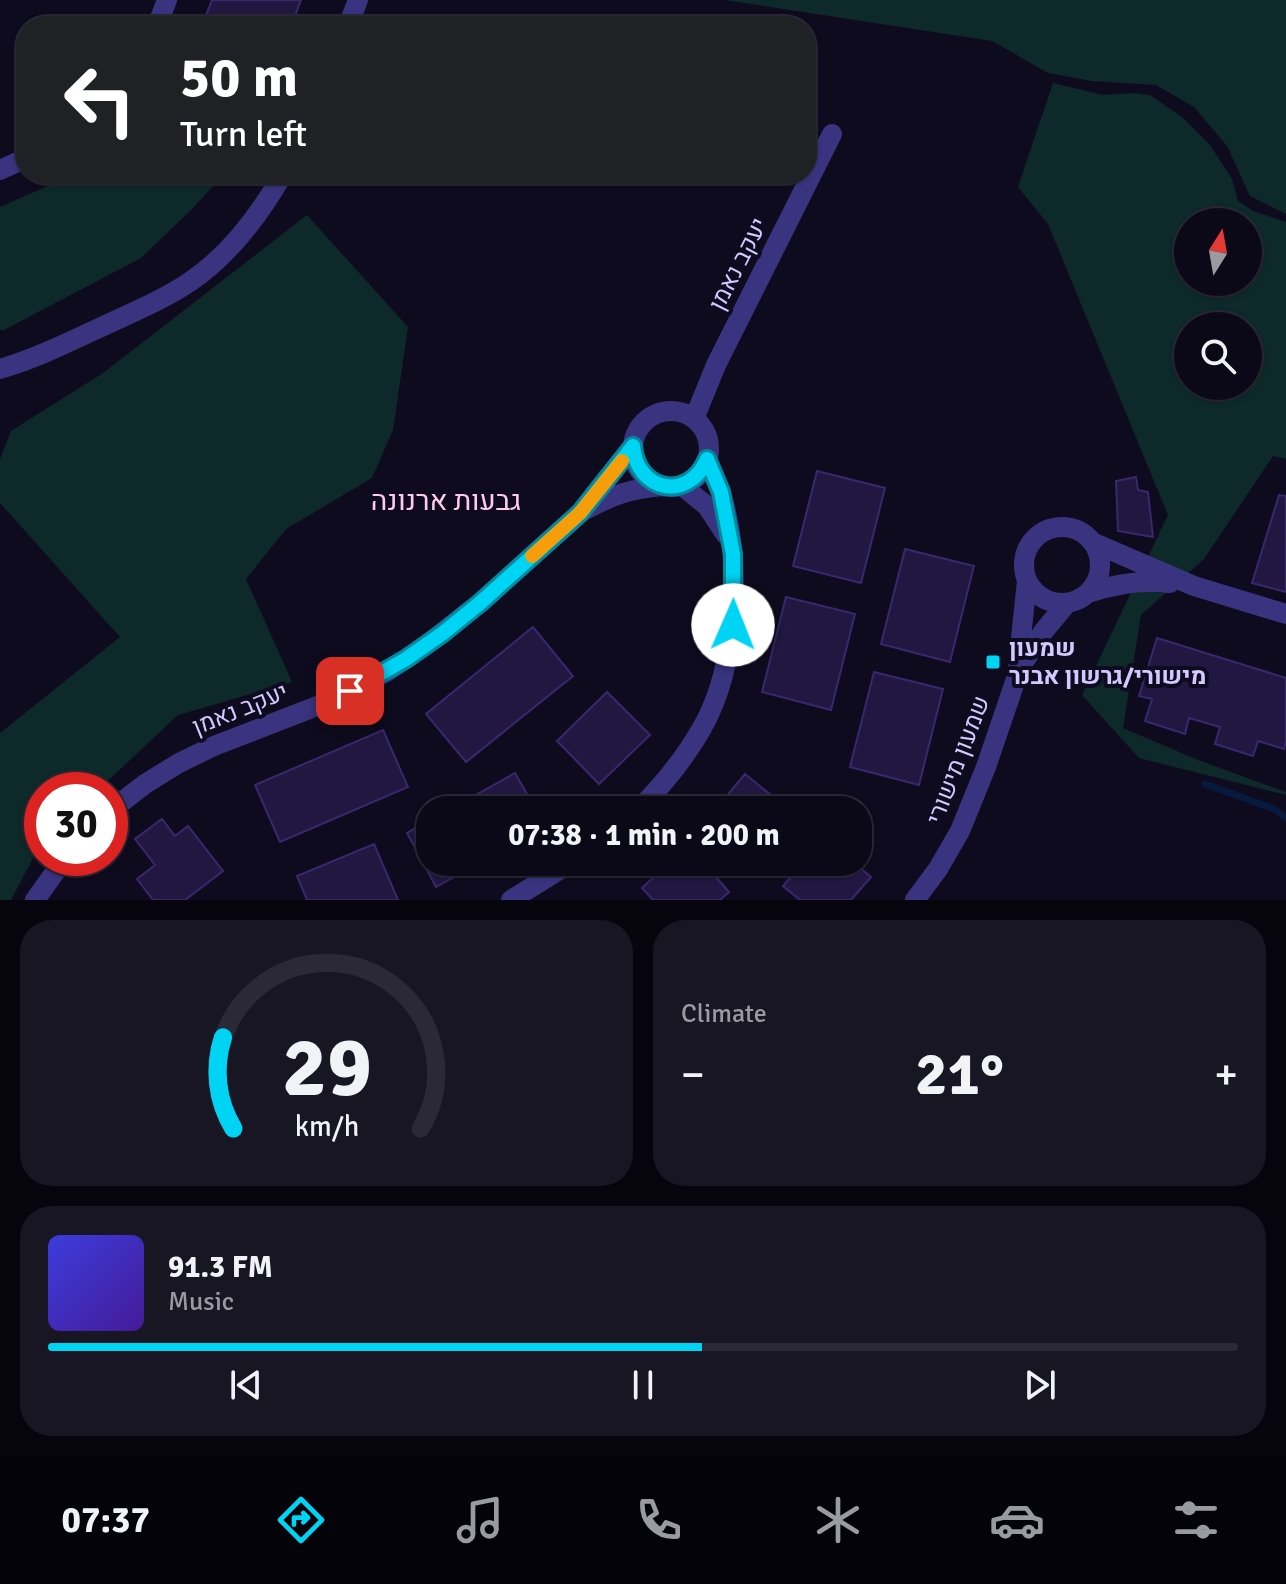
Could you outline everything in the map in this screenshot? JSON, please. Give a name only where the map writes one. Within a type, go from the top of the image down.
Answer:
[{"type":"street","name":"יעקב נאמן","points":[[816,166],[832,134]]},
{"type":"street","points":[[0,369],[33,358],[129,314],[191,280],[236,240],[277,184]]},
{"type":"street","name":"יעקב נאמן","points":[[694,419],[716,365],[807,184]]},
{"type":"street","points":[[0,385],[33,358]]},
{"type":"street","points":[[673,486],[698,476],[709,448],[707,437],[694,419],[672,411],[650,417],[635,435],[634,458],[638,468],[654,482],[673,486],[707,506],[730,542]]},
{"type":"street","name":"יעקב נאמן","points":[[128,797],[179,763],[226,741],[320,705],[388,671],[461,619],[580,513],[633,446]]},
{"type":"street","points":[[651,796],[675,769],[703,726],[723,678],[733,625],[730,542],[721,492],[707,459]]},
{"type":"street","name":"יעקב נאמן","points":[[580,513],[610,497],[634,489],[673,486]]},
{"type":"street","points":[[1194,586],[1140,581],[1088,593],[1067,603],[1055,602],[1043,598],[1027,581],[1024,557],[1041,533],[1057,527],[1069,527],[1086,535],[1094,543],[1194,586],[1286,614]]},
{"type":"street","points":[[1088,593],[1100,572],[1100,560],[1094,543]]},
{"type":"street","name":"שמעון מישורי","points":[[1017,676],[1027,581]]},
{"type":"street","name":"שמעון מישורי","points":[[915,900],[960,831],[1017,676],[1043,632],[1067,603]]},
{"type":"street","points":[[35,900],[52,876]]},
{"type":"street","points":[[511,900],[550,876]]},
{"type":"green space","points":[[725,0],[1286,0],[1286,214],[1250,196],[1227,146],[1194,107],[1156,85],[1092,81],[1048,73],[992,41]]},
{"type":"green space","points":[[1053,83],[1103,95],[1150,95],[1182,117],[1210,145],[1232,179],[1238,201],[1248,208],[1174,208],[1174,296],[1262,296],[1262,214],[1286,222],[1286,459],[1273,456],[1204,559],[1141,615],[1123,728],[1286,792],[1286,795],[1139,758],[1082,695],[1168,515],[1048,224],[1018,187]]},
{"type":"green space","points":[[52,184],[215,184],[141,258],[4,330],[0,330],[0,207]]},
{"type":"green space","points":[[307,215],[408,327],[393,430],[372,478],[286,529],[246,579],[292,682],[178,715],[117,772],[24,772],[24,875],[11,900],[0,900],[0,733],[120,637],[0,503],[0,459],[11,431],[103,373]]},
{"type":"building","points":[[212,0],[301,0],[295,16],[206,16]]},
{"type":"building","points":[[817,471],[885,488],[861,583],[793,566]]},
{"type":"building","points":[[1136,477],[1138,490],[1148,492],[1153,537],[1118,531],[1116,481]]},
{"type":"building","points":[[1279,495],[1286,496],[1286,592],[1252,583]]},
{"type":"building","points":[[905,549],[974,566],[950,662],[881,644]]},
{"type":"building","points":[[786,597],[855,614],[831,710],[762,692]]},
{"type":"building","points":[[533,627],[573,676],[466,762],[426,714]]},
{"type":"building","points":[[1157,638],[1286,678],[1284,749],[1258,741],[1253,756],[1215,744],[1220,727],[1189,718],[1185,734],[1145,721],[1152,699],[1139,696]]},
{"type":"building","points":[[874,672],[943,689],[919,785],[850,767]]},
{"type":"building","points":[[607,692],[650,735],[599,784],[557,741]]},
{"type":"building","points":[[383,730],[408,787],[280,842],[255,785]]},
{"type":"building","points":[[515,773],[528,796],[474,796]]},
{"type":"building","points":[[745,774],[772,796],[727,796]]},
{"type":"building","points":[[162,819],[175,836],[188,826],[223,871],[185,900],[153,900],[137,879],[155,865],[135,839]]},
{"type":"building","points":[[416,828],[416,850],[407,833]]},
{"type":"building","points":[[374,844],[398,900],[307,900],[297,876]]},
{"type":"building","points":[[430,876],[456,876],[436,887]]},
{"type":"building","points":[[655,876],[715,876],[729,892],[720,900],[653,900],[642,888]]},
{"type":"building","points":[[791,876],[871,877],[851,900],[800,900],[783,886]]},
{"type":"waterway","points":[[1205,784],[1274,809],[1286,818]]},
{"type":"slow traffic","points":[[532,556],[580,513],[622,461]]},
{"type":"place","name":"שמעון מישורי/גרשון אבנר","points":[[993,662]]},
{"type":"district","name":"גבעות ארנונה","points":[[446,501]]},
{"type":"route","points":[[350,691],[406,659],[480,603],[580,513],[633,446],[638,468],[645,476],[664,486],[681,485],[698,476],[707,459],[721,492],[733,554],[733,625]]}]
